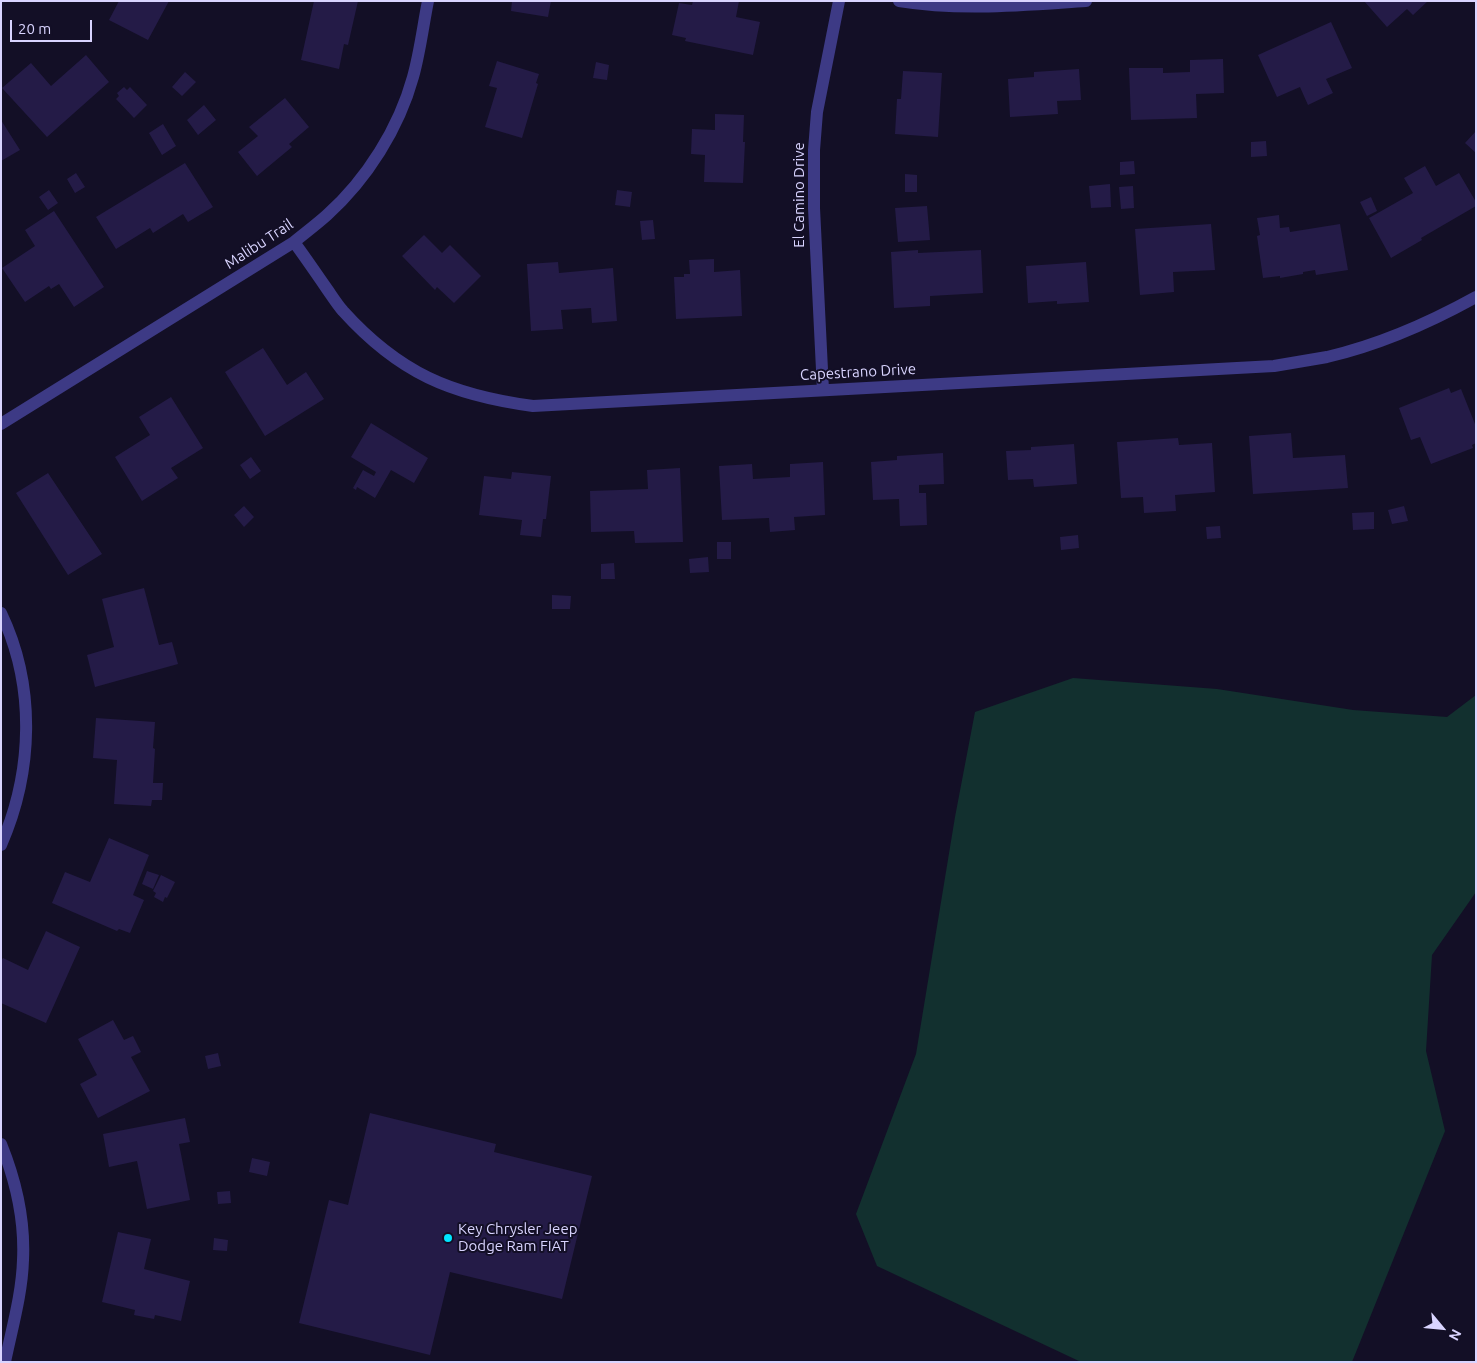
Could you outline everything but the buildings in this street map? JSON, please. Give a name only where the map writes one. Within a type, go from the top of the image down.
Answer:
[{"type":"street","name":"Malibu Trail","points":[[1,424],[294,242],[328,214],[362,178],[384,143],[404,102],[414,76],[428,1]]},
{"type":"street","name":"El Camino Drive","points":[[823,390],[814,208],[814,150],[817,112],[838,1]]},
{"type":"street","points":[[899,1],[926,6],[966,8],[1086,1]]},
{"type":"street","name":"Capestrano Drive","points":[[294,242],[341,310],[375,343],[397,360],[421,375],[451,388],[496,401],[533,406],[1274,366],[1328,356],[1380,341],[1439,318],[1476,298]]},
{"type":"street","points":[[1,614],[16,654],[23,688],[26,717],[26,747],[22,777],[14,810],[1,845]]},
{"type":"street","points":[[1,1144],[12,1171],[18,1193],[23,1238],[21,1284],[5,1362]]},
{"type":"green space","points":[[1073,678],[1217,689],[1353,710],[1447,717],[1476,695],[1476,892],[1432,955],[1426,1051],[1445,1131],[1352,1362],[1081,1362],[877,1266],[856,1214],[916,1054],[955,817],[975,712]]},
{"type":"place","name":"Key Chrysler Jeep Dodge Ram FIAT","points":[[448,1238]]}]
